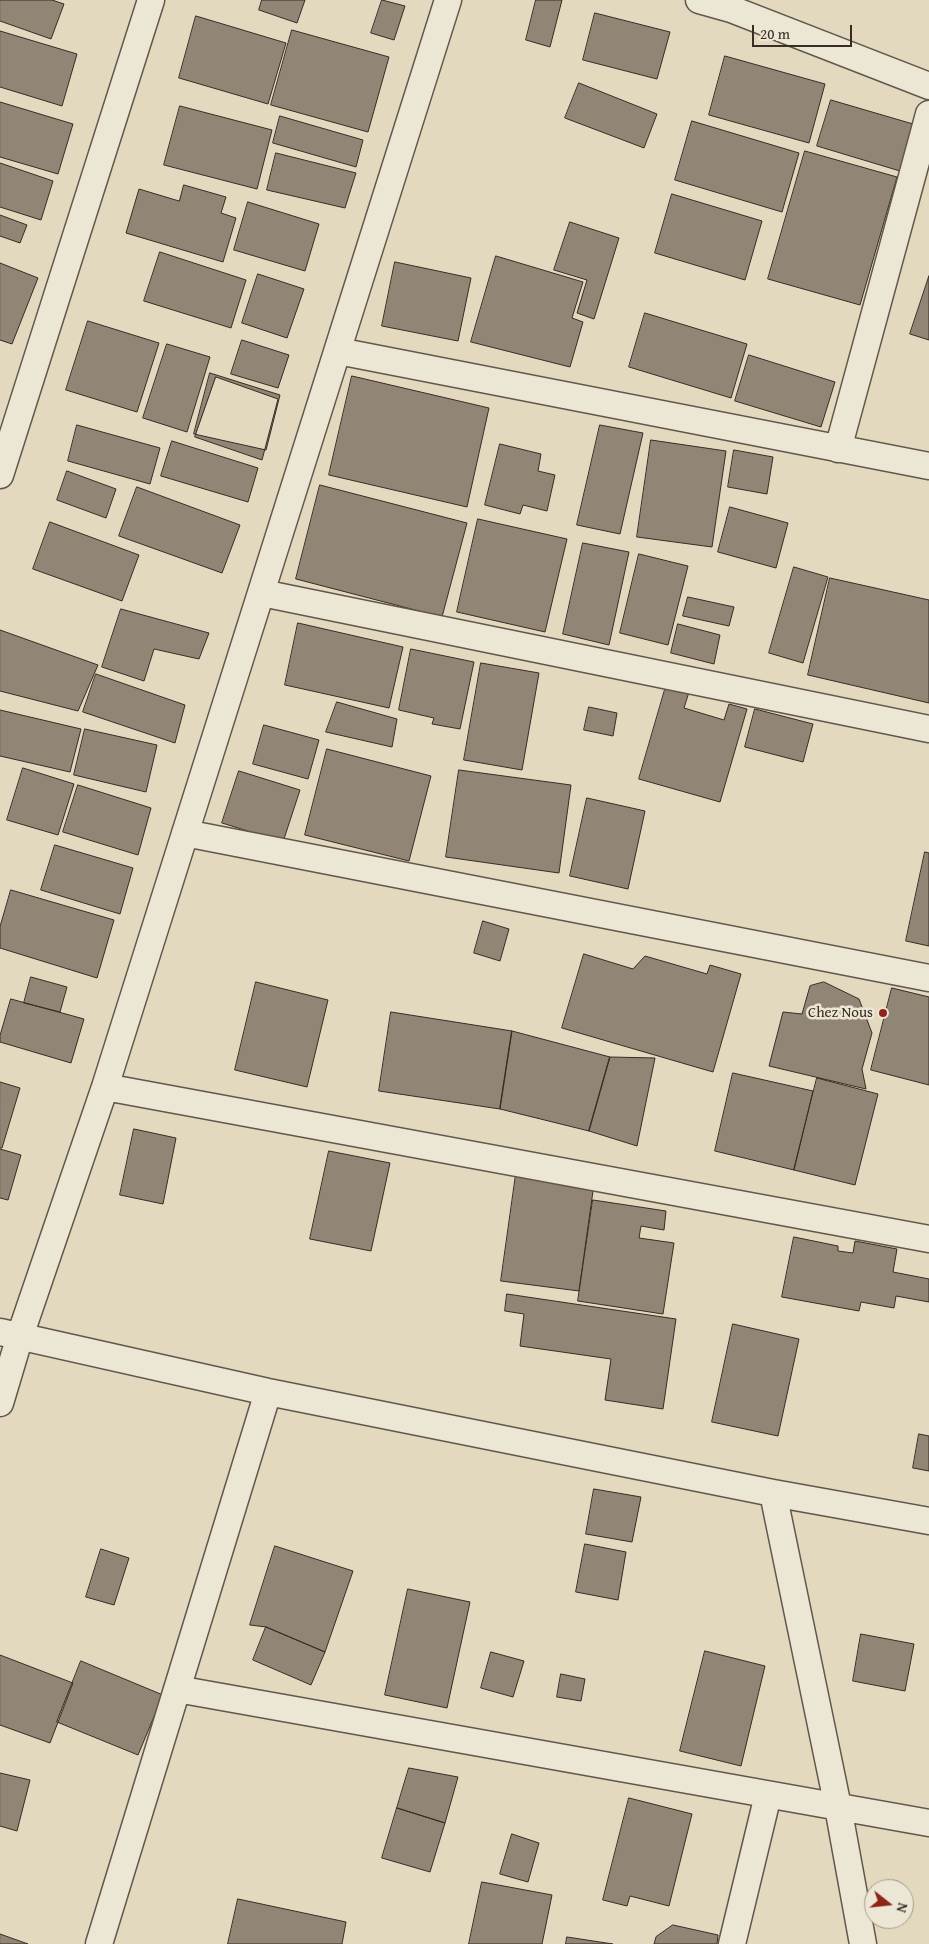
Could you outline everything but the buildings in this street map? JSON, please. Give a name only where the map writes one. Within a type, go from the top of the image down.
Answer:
[{"type":"street","points":[[0,474],[151,0]]},
{"type":"street","points":[[0,1403],[10,1334],[105,1087],[448,0]]},
{"type":"street","points":[[700,0],[731,9],[929,86]]},
{"type":"street","points":[[838,449],[929,114]]},
{"type":"street","points":[[338,351],[929,466]]},
{"type":"street","points":[[262,593],[929,729]]},
{"type":"street","points":[[185,834],[929,978]]},
{"type":"street","points":[[105,1087],[929,1239]]},
{"type":"street","points":[[10,1334],[268,1392],[773,1493],[929,1521]]},
{"type":"street","points":[[99,1944],[268,1392]]},
{"type":"street","points":[[773,1493],[838,1807],[863,1944]]},
{"type":"street","points":[[177,1689],[929,1823]]},
{"type":"street","points":[[732,1944],[768,1795]]},
{"type":"place","name":"Chez Nous","points":[[883,1013]]}]
